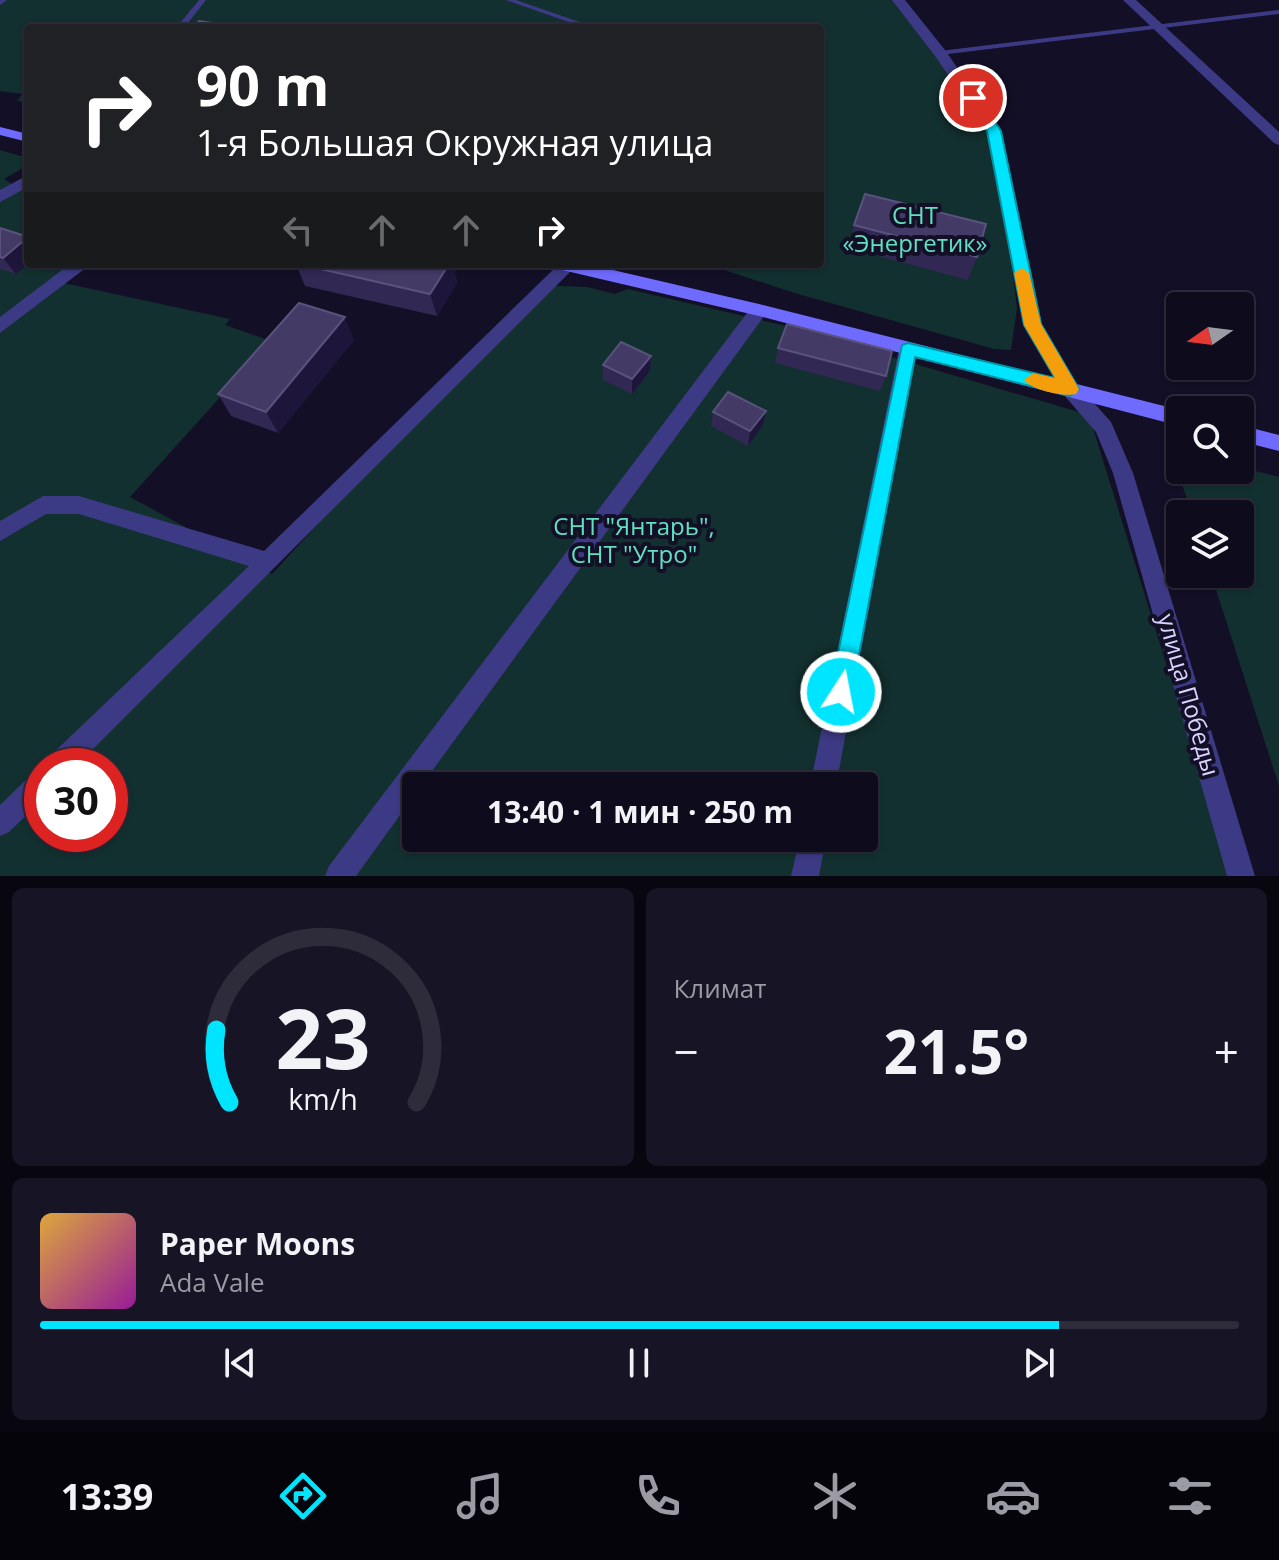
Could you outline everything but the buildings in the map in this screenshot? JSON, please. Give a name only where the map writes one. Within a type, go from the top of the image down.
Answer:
[{"type":"street","name":"улица Победы","points":[[898,0],[940,53],[994,131],[1033,325],[1070,389],[1104,428],[1123,473],[1241,876]]},
{"type":"street","points":[[1129,0],[1279,140]]},
{"type":"street","points":[[0,131],[24,137]]},
{"type":"street","points":[[0,197],[24,182]]},
{"type":"street","points":[[0,326],[77,268]]},
{"type":"street","points":[[77,748],[562,268]]},
{"type":"street","points":[[578,268],[759,310],[1166,414]]},
{"type":"street","points":[[339,876],[759,310]]},
{"type":"street","points":[[826,772],[908,349]]},
{"type":"street","points":[[1254,437],[1279,443]]},
{"type":"street","points":[[0,532],[43,505],[79,505],[268,562]]},
{"type":"street","points":[[0,823],[24,800]]},
{"type":"street","points":[[805,876],[810,852]]},
{"type":"lane","points":[[183,24],[203,0]]},
{"type":"lane","points":[[509,0],[581,24]]},
{"type":"lane","points":[[940,53],[1279,12]]},
{"type":"green space","name":"СНТ «Энергетик»","points":[[0,0],[900,0],[972,89],[995,126],[1017,308],[1011,350],[994,349],[798,294],[718,268],[824,268],[824,24],[24,24],[24,102],[17,101],[22,94],[0,91]]},
{"type":"green space","name":"СНТ \"Янтарь\", СНТ \"Утро\"","points":[[0,150],[24,157],[24,167],[4,179],[24,192],[24,268],[81,268],[64,283],[230,319],[225,325],[271,341],[130,497],[272,574],[538,285],[587,287],[615,294],[628,289],[786,326],[1089,415],[1232,876],[0,876]]},
{"type":"green space","points":[[1254,471],[1279,477],[1279,786],[1215,588],[1254,588],[1254,500],[1187,500],[1182,484],[1254,484]]},
{"type":"slow traffic","points":[[1022,273],[1033,325],[1070,389],[1033,380]]},
{"type":"route","points":[[841,692],[908,349],[1070,389],[1033,325],[994,131],[973,98]]}]
